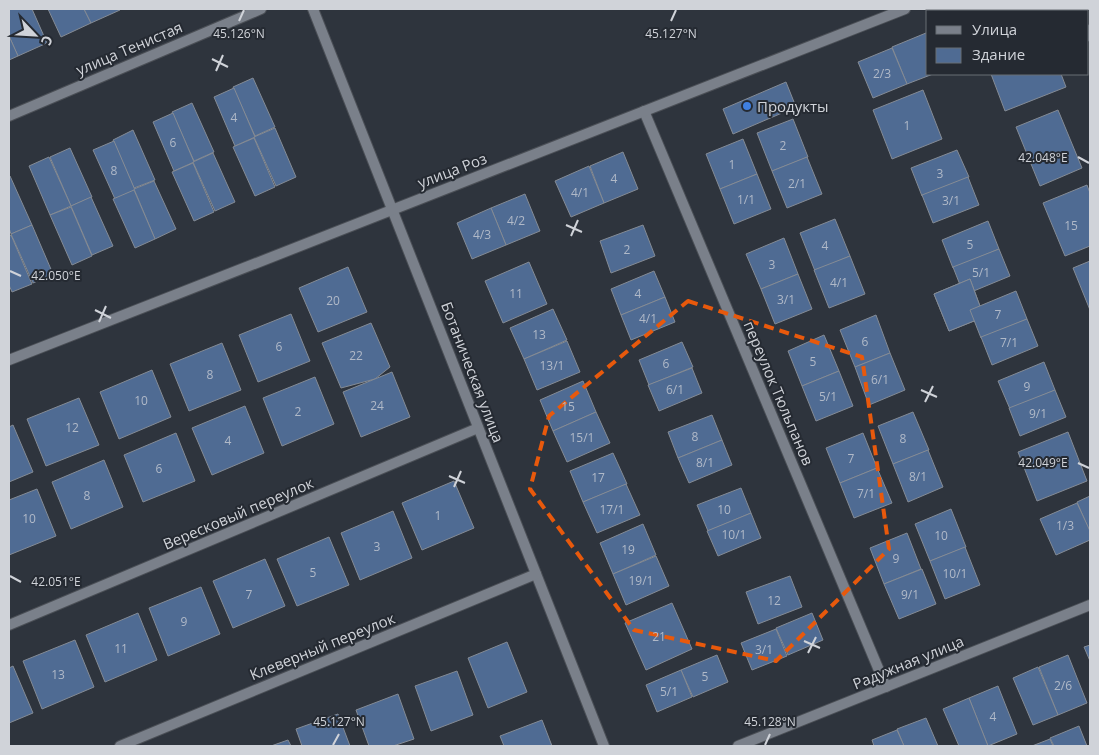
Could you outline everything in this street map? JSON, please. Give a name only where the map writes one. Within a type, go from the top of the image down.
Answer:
[{"type":"street","name":"улица Тенистая","points":[[9,116],[261,9]]},
{"type":"street","name":"Ботаническая улица","points":[[313,9],[604,746]]},
{"type":"street","name":"улица Роз","points":[[9,360],[905,9]]},
{"type":"street","name":"переулок Тюльпанов","points":[[644,111],[886,687]]},
{"type":"street","name":"Вересковый переулок","points":[[9,625],[478,428]]},
{"type":"street","name":"Клеверный переулок","points":[[120,746],[536,574]]},
{"type":"street","name":"Радужная улица","points":[[738,746],[1090,605]]},
{"type":"highlighted area","points":[[688,301],[862,357],[889,549],[776,661],[634,630],[530,489],[549,416]]},
{"type":"building","points":[[9,9],[32,9],[47,43],[18,56],[9,36]]},
{"type":"building","points":[[48,9],[84,9],[91,23],[61,37]]},
{"type":"building","points":[[84,9],[120,9],[120,10],[91,23]]},
{"type":"building","points":[[991,9],[1032,10],[992,10]]},
{"type":"building","points":[[926,33],[926,75],[930,75],[907,84],[892,47]]},
{"type":"building","points":[[9,36],[18,56],[9,60]]},
{"type":"building","points":[[892,48],[907,84],[873,98],[858,62]]},
{"type":"building","points":[[991,75],[1061,75],[1066,87],[1005,111]]},
{"type":"building","points":[[253,78],[275,127],[255,136],[233,87]]},
{"type":"building","points":[[786,82],[796,107],[733,134],[723,109]]},
{"type":"building","points":[[234,88],[255,137],[235,146],[214,97]]},
{"type":"building","points":[[923,90],[942,139],[892,159],[873,110]]},
{"type":"building","points":[[192,103],[214,152],[194,161],[172,112]]},
{"type":"building","points":[[1058,110],[1082,168],[1040,186],[1016,127]]},
{"type":"building","points":[[173,113],[194,162],[174,171],[153,122]]},
{"type":"building","points":[[793,119],[808,157],[772,171],[757,133]]},
{"type":"building","points":[[275,128],[296,177],[276,186],[254,137]]},
{"type":"building","points":[[133,130],[155,180],[134,188],[113,140]]},
{"type":"building","points":[[254,138],[275,187],[255,196],[233,147]]},
{"type":"building","points":[[743,139],[757,174],[720,189],[706,154]]},
{"type":"building","points":[[114,141],[135,190],[115,199],[93,150]]},
{"type":"building","points":[[70,148],[92,197],[71,206],[50,157]]},
{"type":"building","points":[[957,150],[969,177],[922,196],[911,168]]},
{"type":"building","points":[[623,152],[638,189],[604,203],[590,166]]},
{"type":"building","points":[[213,153],[235,202],[215,211],[193,162]]},
{"type":"building","points":[[49,157],[71,206],[50,215],[29,166]]},
{"type":"building","points":[[807,157],[822,194],[787,208],[772,171]]},
{"type":"building","points":[[193,163],[214,212],[194,221],[172,172]]},
{"type":"building","points":[[589,166],[604,203],[571,217],[555,181]]},
{"type":"building","points":[[757,174],[771,209],[734,224],[720,189]]},
{"type":"building","points":[[10,176],[32,225],[11,234],[9,228]]},
{"type":"building","points":[[968,177],[979,205],[933,223],[922,195]]},
{"type":"building","points":[[154,181],[176,229],[155,239],[134,189]]},
{"type":"building","points":[[1087,185],[1090,193],[1090,246],[1065,256],[1043,203]]},
{"type":"building","points":[[134,190],[155,239],[135,248],[113,199]]},
{"type":"building","points":[[525,194],[540,231],[506,245],[491,208]]},
{"type":"building","points":[[91,197],[113,246],[92,255],[71,206]]},
{"type":"building","points":[[71,207],[92,256],[72,265],[50,215]]},
{"type":"building","points":[[491,208],[506,245],[472,259],[457,223]]},
{"type":"building","points":[[835,219],[850,256],[815,271],[800,233]]},
{"type":"building","points":[[988,221],[999,249],[953,268],[942,240]]},
{"type":"building","points":[[32,225],[53,274],[33,283],[11,234]]},
{"type":"building","points":[[643,225],[655,256],[611,273],[600,241]]},
{"type":"building","points":[[11,235],[32,284],[12,292],[9,285],[9,236]]},
{"type":"building","points":[[784,238],[798,274],[761,289],[746,254]]},
{"type":"building","points":[[999,249],[1010,276],[964,295],[953,267]]},
{"type":"building","points":[[850,256],[865,294],[829,308],[814,270]]},
{"type":"building","points":[[1090,261],[1090,310],[1073,268]]},
{"type":"building","points":[[529,262],[547,304],[503,323],[485,281]]},
{"type":"building","points":[[348,267],[367,312],[318,332],[299,288]]},
{"type":"building","points":[[654,271],[665,297],[621,315],[611,289]]},
{"type":"building","points":[[798,274],[812,309],[775,324],[761,289]]},
{"type":"building","points":[[970,279],[984,317],[949,331],[934,294]]},
{"type":"building","points":[[970,279],[984,317],[949,331],[934,294]]},
{"type":"building","points":[[1016,291],[1027,319],[981,338],[970,310]]},
{"type":"building","points":[[665,297],[675,322],[631,340],[621,315]]},
{"type":"building","points":[[553,309],[567,340],[524,359],[510,328]]},
{"type":"building","points":[[291,314],[310,361],[258,382],[239,335]]},
{"type":"building","points":[[876,315],[890,353],[855,367],[840,330]]},
{"type":"building","points":[[1027,319],[1038,346],[992,365],[981,337]]},
{"type":"building","points":[[371,323],[390,367],[375,379],[341,388],[322,343]]},
{"type":"building","points":[[824,335],[839,371],[802,386],[788,351]]},
{"type":"building","points":[[567,341],[580,372],[537,390],[524,359]]},
{"type":"building","points":[[682,342],[693,367],[649,385],[639,360]]},
{"type":"building","points":[[222,343],[241,390],[189,411],[170,364]]},
{"type":"building","points":[[890,353],[905,390],[869,405],[855,367]]},
{"type":"building","points":[[1044,362],[1055,390],[1010,409],[998,381]]},
{"type":"building","points":[[692,368],[702,393],[659,411],[648,385]]},
{"type":"building","points":[[152,370],[171,417],[119,439],[100,392]]},
{"type":"building","points":[[839,371],[853,406],[816,421],[802,386]]},
{"type":"building","points":[[392,372],[410,417],[361,437],[343,392]]},
{"type":"building","points":[[315,377],[334,424],[282,446],[263,398]]},
{"type":"building","points":[[583,381],[596,412],[553,431],[540,400]]},
{"type":"building","points":[[1055,390],[1066,417],[1020,436],[1009,408]]},
{"type":"building","points":[[79,398],[99,445],[46,466],[27,419]]},
{"type":"building","points":[[245,406],[264,453],[212,475],[192,428]]},
{"type":"building","points":[[596,412],[610,443],[567,462],[553,431]]},
{"type":"building","points":[[913,412],[929,450],[893,464],[878,426]]},
{"type":"building","points":[[712,415],[722,440],[678,458],[668,432]]},
{"type":"building","points":[[13,425],[33,472],[9,482],[9,427]]},
{"type":"building","points":[[1068,432],[1087,481],[1037,501],[1018,452]]},
{"type":"building","points":[[176,433],[195,481],[143,502],[124,455]]},
{"type":"building","points":[[863,433],[877,468],[840,483],[826,448]]},
{"type":"building","points":[[722,440],[732,465],[689,483],[678,458]]},
{"type":"building","points":[[928,450],[943,487],[908,502],[893,464]]},
{"type":"building","points":[[613,453],[627,484],[583,502],[570,471]]},
{"type":"building","points":[[104,460],[123,507],[71,529],[52,482]]},
{"type":"building","points":[[877,468],[892,503],[854,518],[840,483]]},
{"type":"building","points":[[454,481],[474,528],[422,550],[402,503]]},
{"type":"building","points":[[626,484],[640,515],[597,533],[583,502]]},
{"type":"building","points":[[741,488],[751,513],[708,531],[697,505]]},
{"type":"building","points":[[37,489],[56,536],[9,555],[9,500]]},
{"type":"building","points":[[1090,496],[1090,532],[1077,502]]},
{"type":"building","points":[[1077,503],[1090,531],[1090,540],[1056,555],[1040,519]]},
{"type":"building","points":[[951,509],[966,547],[930,561],[915,524]]},
{"type":"building","points":[[393,511],[412,558],[360,580],[341,533]]},
{"type":"building","points":[[751,513],[761,538],[718,556],[707,531]]},
{"type":"building","points":[[643,524],[656,555],[613,574],[600,543]]},
{"type":"building","points":[[907,533],[921,569],[884,584],[870,548]]},
{"type":"building","points":[[329,537],[349,585],[297,606],[277,559]]},
{"type":"building","points":[[965,547],[980,585],[945,599],[930,561]]},
{"type":"building","points":[[656,556],[669,586],[626,605],[613,574]]},
{"type":"building","points":[[265,559],[285,606],[233,628],[213,581]]},
{"type":"building","points":[[922,569],[936,604],[899,619],[884,584]]},
{"type":"building","points":[[790,576],[802,607],[758,624],[746,592]]},
{"type":"building","points":[[201,587],[220,634],[168,656],[149,608]]},
{"type":"building","points":[[672,603],[692,649],[646,670],[625,623]]},
{"type":"building","points":[[138,613],[157,660],[105,682],[86,635]]},
{"type":"building","points":[[812,613],[823,640],[788,655],[776,628]]},
{"type":"building","points":[[776,629],[787,656],[752,670],[741,643]]},
{"type":"building","points":[[75,640],[94,687],[42,709],[23,661]]},
{"type":"building","points":[[507,642],[527,692],[488,708],[468,658]]},
{"type":"building","points":[[1090,645],[1090,661],[1084,647]]},
{"type":"building","points":[[717,655],[728,682],[693,697],[681,670]]},
{"type":"building","points":[[1068,655],[1087,703],[1058,715],[1039,667]]},
{"type":"building","points":[[13,666],[33,713],[9,723],[9,668]]},
{"type":"building","points":[[1038,667],[1058,715],[1033,725],[1013,678]]},
{"type":"building","points":[[681,670],[692,697],[657,712],[646,685]]},
{"type":"building","points":[[457,671],[473,715],[431,731],[415,686]]},
{"type":"building","points":[[998,686],[1017,734],[988,746],[969,698]]},
{"type":"building","points":[[398,694],[414,739],[393,746],[369,746],[356,710]]},
{"type":"building","points":[[969,698],[988,746],[959,746],[943,709]]},
{"type":"building","points":[[338,714],[350,746],[302,746],[296,729]]},
{"type":"building","points":[[926,718],[938,746],[904,746],[897,729]]},
{"type":"building","points":[[542,720],[552,746],[504,746],[500,736]]},
{"type":"building","points":[[1079,726],[1087,746],[1054,746],[1050,738]]},
{"type":"building","points":[[897,730],[904,746],[874,746],[872,740]]},
{"type":"building","points":[[1050,739],[1053,746],[1032,746]]},
{"type":"building","points":[[288,740],[291,746],[271,746]]},
{"type":"place","name":"Продукты","points":[[747,106]]}]
